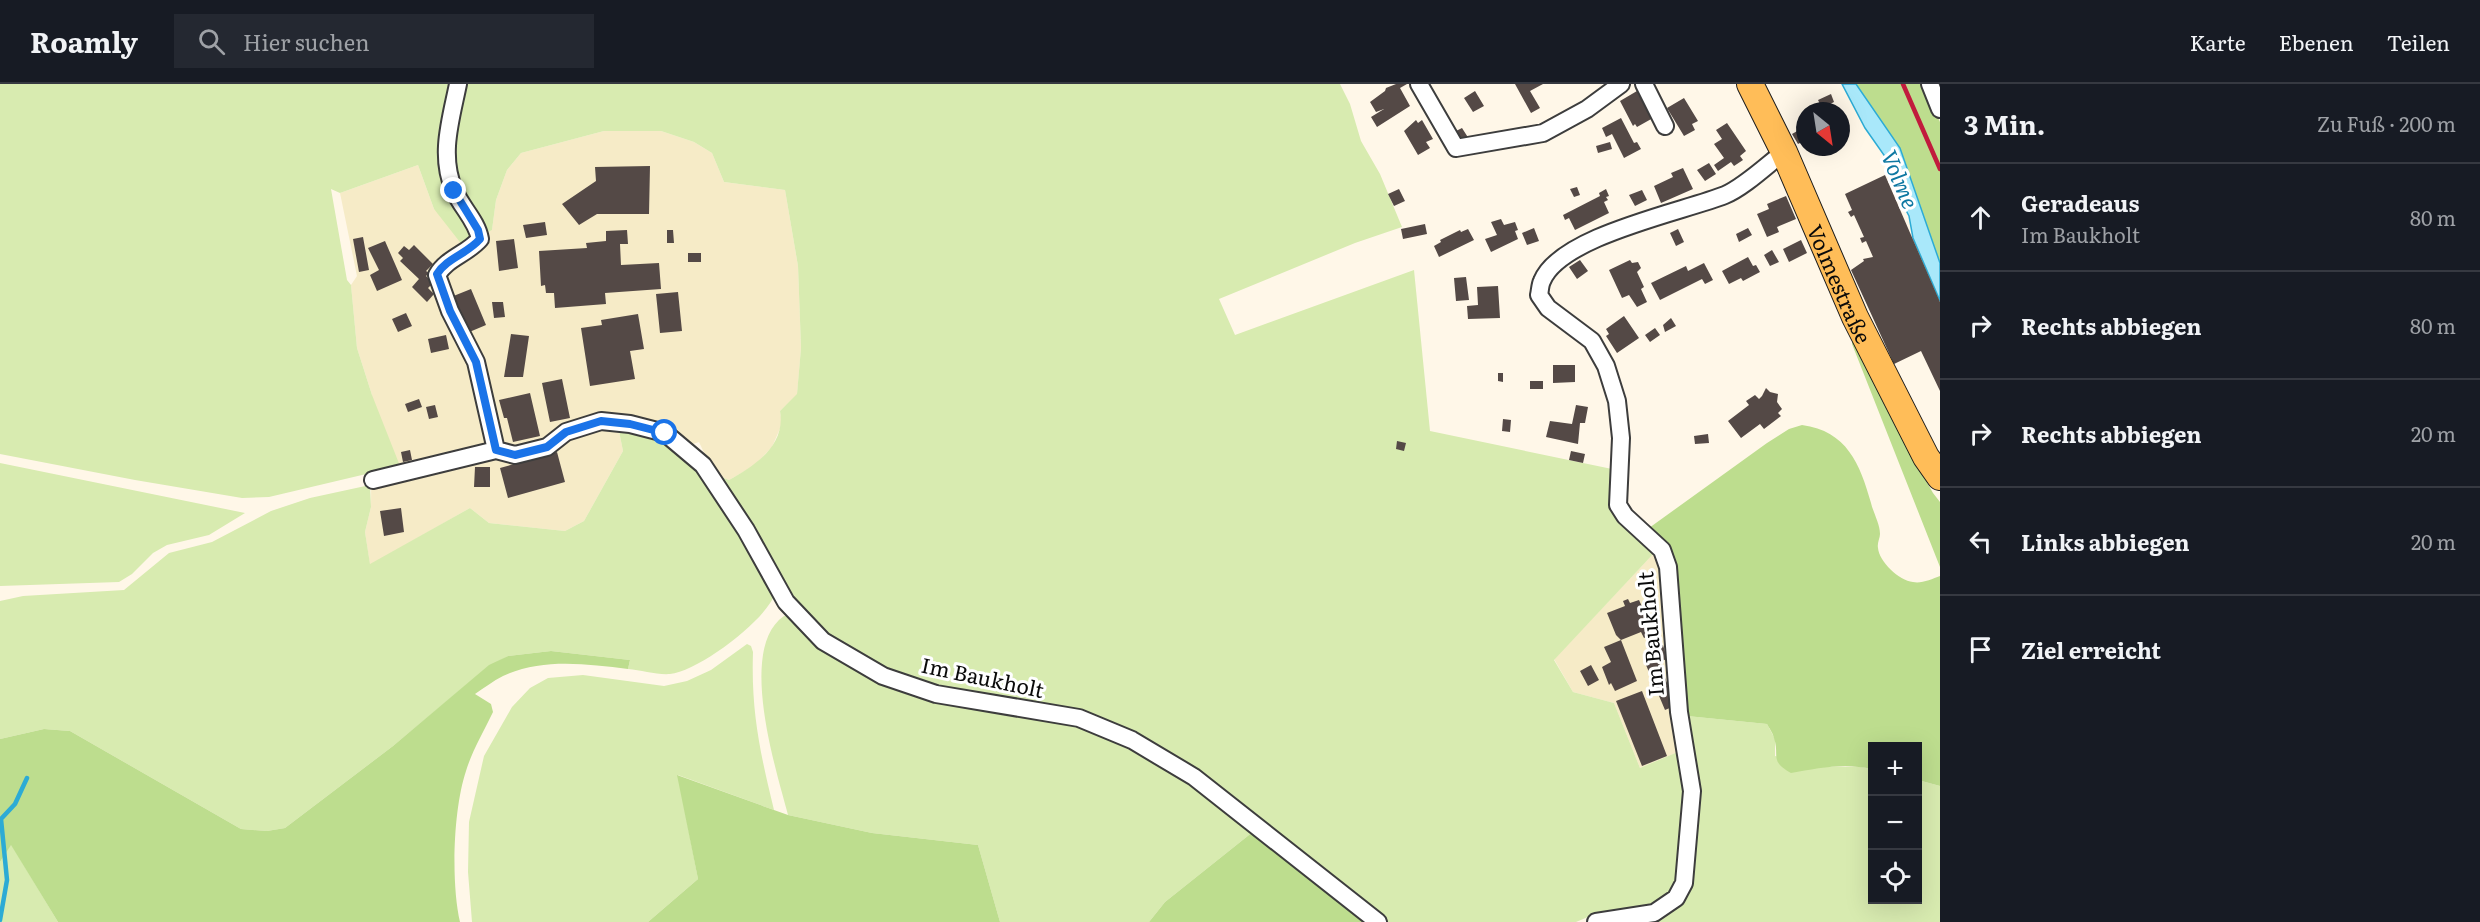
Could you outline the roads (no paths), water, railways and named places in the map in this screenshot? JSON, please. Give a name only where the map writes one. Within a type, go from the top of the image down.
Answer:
[{"type":"main road","name":"Volmestraße","points":[[1750,84],[1784,152],[1855,317],[1926,457],[1940,477]]},
{"type":"street","points":[[458,84],[446,149],[448,173],[454,191],[478,230],[480,239],[475,245],[443,266],[437,274],[450,311],[476,362],[496,450]]},
{"type":"street","points":[[1419,84],[1456,148],[1543,133],[1587,109],[1621,84]]},
{"type":"street","points":[[1644,84],[1665,126]]},
{"type":"street","points":[[1930,84],[1940,109]]},
{"type":"street","name":"Im Baukholt","points":[[1596,922],[1654,913],[1676,898],[1684,883],[1692,791],[1679,712],[1668,567],[1662,550],[1625,516],[1618,505],[1621,438],[1617,401],[1606,366],[1592,341],[1548,308],[1539,295],[1542,280],[1561,259],[1584,244],[1612,232],[1727,194],[1784,152]]},
{"type":"street","name":"Im Baukholt","points":[[373,480],[496,450],[515,455],[547,447],[566,432],[601,421],[630,424],[665,433],[703,465],[746,530],[786,602],[823,641],[883,676],[936,694],[1079,718],[1131,740],[1194,777],[1378,922]]},
{"type":"water","name":"Volme","points":[[1842,84],[1856,84],[1900,148],[1940,263],[1940,301],[1913,238],[1909,216],[1901,201],[1891,165],[1865,128]]},
{"type":"waterway","points":[[0,920],[7,880],[1,819],[15,804],[27,778]]},
{"type":"railway","points":[[1903,84],[1940,169]]}]
